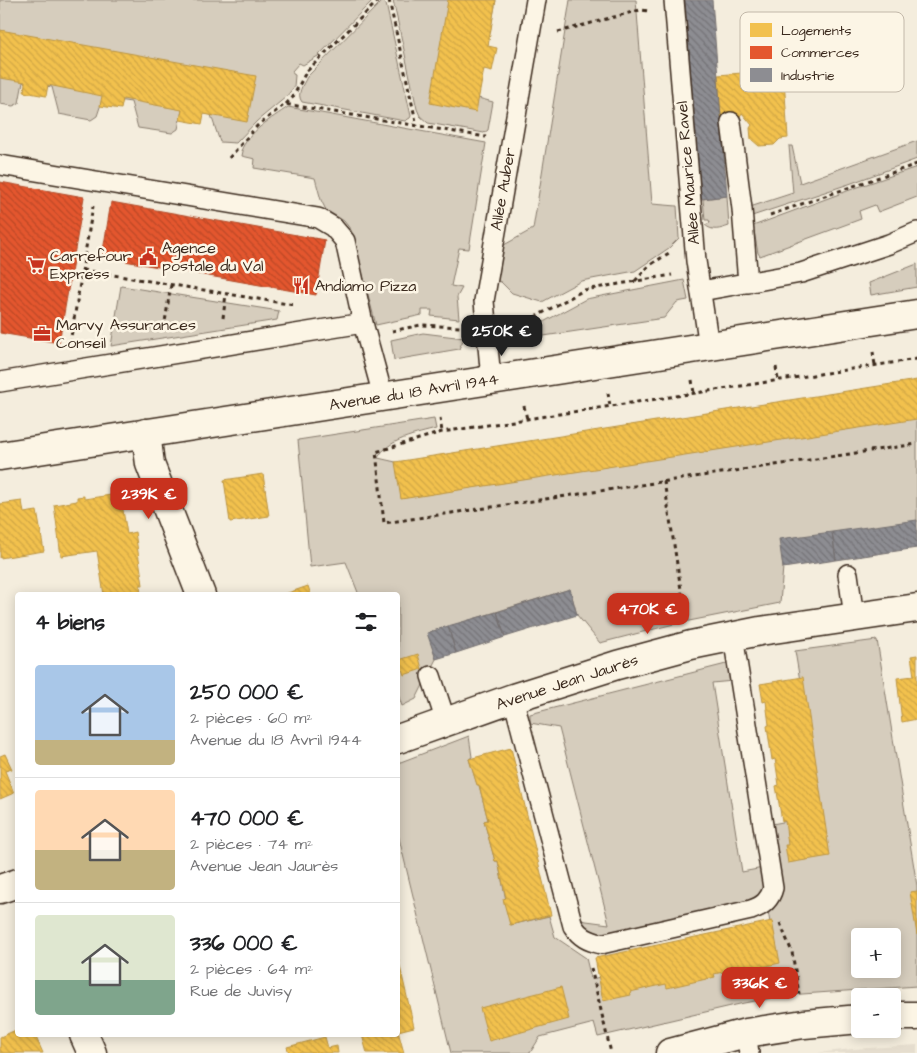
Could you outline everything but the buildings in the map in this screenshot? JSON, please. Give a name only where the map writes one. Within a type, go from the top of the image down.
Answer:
[{"type":"street","name":"Avenue du 18 Avril 1944","points":[[0,456],[917,314]]},
{"type":"street","points":[[146,433],[150,464],[200,592]]},
{"type":"street","name":"Avenue Jean Jaurès","points":[[400,739],[513,698],[616,665],[691,645],[760,631],[917,608]]},
{"type":"street","points":[[901,1016],[917,1016]]},
{"type":"street","points":[[670,1053],[748,1043],[804,1024],[851,1020]]},
{"type":"street","points":[[85,1037],[92,1053]]},
{"type":"lane","name":"Allée Auber","points":[[491,380],[484,301],[536,0]]},
{"type":"lane","name":"Allée Maurice Ravel","points":[[674,6],[697,269],[709,346]]},
{"type":"lane","points":[[731,122],[742,208],[748,283]]},
{"type":"lane","points":[[0,165],[318,218],[333,227],[345,242],[365,330],[383,396]]},
{"type":"lane","points":[[701,291],[801,273],[888,244],[917,232]]},
{"type":"lane","points":[[0,382],[303,332],[365,330]]},
{"type":"lane","points":[[848,574],[854,617]]},
{"type":"lane","points":[[513,698],[573,926],[578,934],[601,944],[751,910],[761,907],[765,903],[772,894],[773,888],[733,636]]},
{"type":"lane","points":[[431,676],[446,722]]},
{"type":"path","points":[[229,158],[258,126],[293,96],[306,72],[379,0]]},
{"type":"path","points":[[389,0],[417,126]]},
{"type":"path","points":[[529,42],[640,10],[674,6]]},
{"type":"path","points":[[285,104],[512,142]]},
{"type":"path","points":[[66,370],[97,181]]},
{"type":"path","points":[[365,330],[421,325],[519,326],[584,290],[697,269]]},
{"type":"path","points":[[82,270],[302,307],[303,332]]},
{"type":"path","points":[[160,355],[171,285]]},
{"type":"path","points":[[917,358],[442,432],[376,452],[384,522],[917,444]]},
{"type":"path","points":[[664,481],[691,645]]},
{"type":"path","points":[[765,903],[778,916],[792,952],[804,1024]]},
{"type":"path","points":[[584,938],[611,1053]]},
{"type":"shaded area","points":[[0,0],[373,0],[318,56],[303,65],[299,63],[292,71],[295,75],[294,87],[286,97],[257,121],[236,143],[220,142],[211,115],[182,110],[178,129],[172,133],[138,128],[131,102],[103,98],[97,116],[91,120],[59,114],[52,87],[23,82],[19,103],[13,106],[0,104]]},
{"type":"shaded area","points":[[393,0],[496,0],[478,98],[493,102],[488,130],[484,133],[428,123],[420,116]]},
{"type":"shaded area","points":[[570,0],[636,0],[652,204],[677,206],[679,238],[669,248],[635,271],[581,281],[542,302],[512,293],[501,282],[497,281],[504,245],[533,229]]},
{"type":"shaded area","points":[[382,1],[386,4],[410,118],[405,121],[302,102],[300,93],[307,77]]},
{"type":"shaded area","points":[[288,107],[486,143],[469,249],[459,248],[451,286],[462,288],[457,297],[459,319],[431,316],[432,310],[422,310],[422,315],[376,325],[351,230],[344,221],[326,210],[315,178],[254,168],[255,159],[242,156],[243,151],[241,151],[249,138],[261,126]]},
{"type":"shaded area","points":[[917,141],[917,159],[752,216],[750,207],[793,193],[789,146],[792,146],[800,183]]},
{"type":"shaded area","points":[[917,167],[917,197],[878,212],[875,205],[859,211],[861,219],[760,256],[758,253],[753,226]]},
{"type":"shaded area","points":[[727,196],[729,226],[711,229],[705,225],[710,223],[709,220],[705,220],[703,199]]},
{"type":"shaded area","points":[[917,264],[917,287],[871,295],[869,283]]},
{"type":"shaded area","points":[[684,280],[688,300],[677,302],[664,318],[517,340],[513,333],[523,333],[586,299]]},
{"type":"shaded area","points":[[121,286],[279,311],[277,320],[111,346]]},
{"type":"shaded area","points":[[423,333],[464,338],[459,349],[394,360],[391,340]]},
{"type":"shaded area","points":[[917,411],[917,522],[785,543],[780,603],[674,624],[600,643],[577,615],[570,589],[428,633],[436,659],[416,699],[402,706],[400,700],[400,592],[358,592],[346,562],[310,567],[298,440],[434,419],[436,429],[412,435],[388,446],[378,458],[400,463]]},
{"type":"shaded area","points":[[877,640],[917,886],[917,986],[851,988],[851,991],[788,995],[744,1003],[598,1037],[594,1023],[540,1037],[530,1053],[451,1053],[400,842],[400,762],[469,736],[472,757],[469,759],[477,784],[479,785],[488,820],[484,821],[495,861],[498,861],[511,925],[549,916],[555,937],[586,958],[591,979],[773,940],[768,911],[772,824],[788,821],[800,681],[795,651]]},
{"type":"shaded area","points":[[730,663],[733,681],[712,683],[742,872],[763,868],[765,885],[756,901],[596,937],[581,928],[579,920],[609,924],[559,728],[530,723],[530,714]]},
{"type":"shaded area","points":[[917,1045],[917,1053],[818,1053],[852,1049]]},
{"type":"place","name":"Agence postale du Val","points":[[148,257]]},
{"type":"place","name":"Carrefour Express","points":[[36,265]]},
{"type":"place","name":"Andiamo Pizza","points":[[301,286]]},
{"type":"place","name":"Marvy Assurances Conseil","points":[[42,334]]}]
